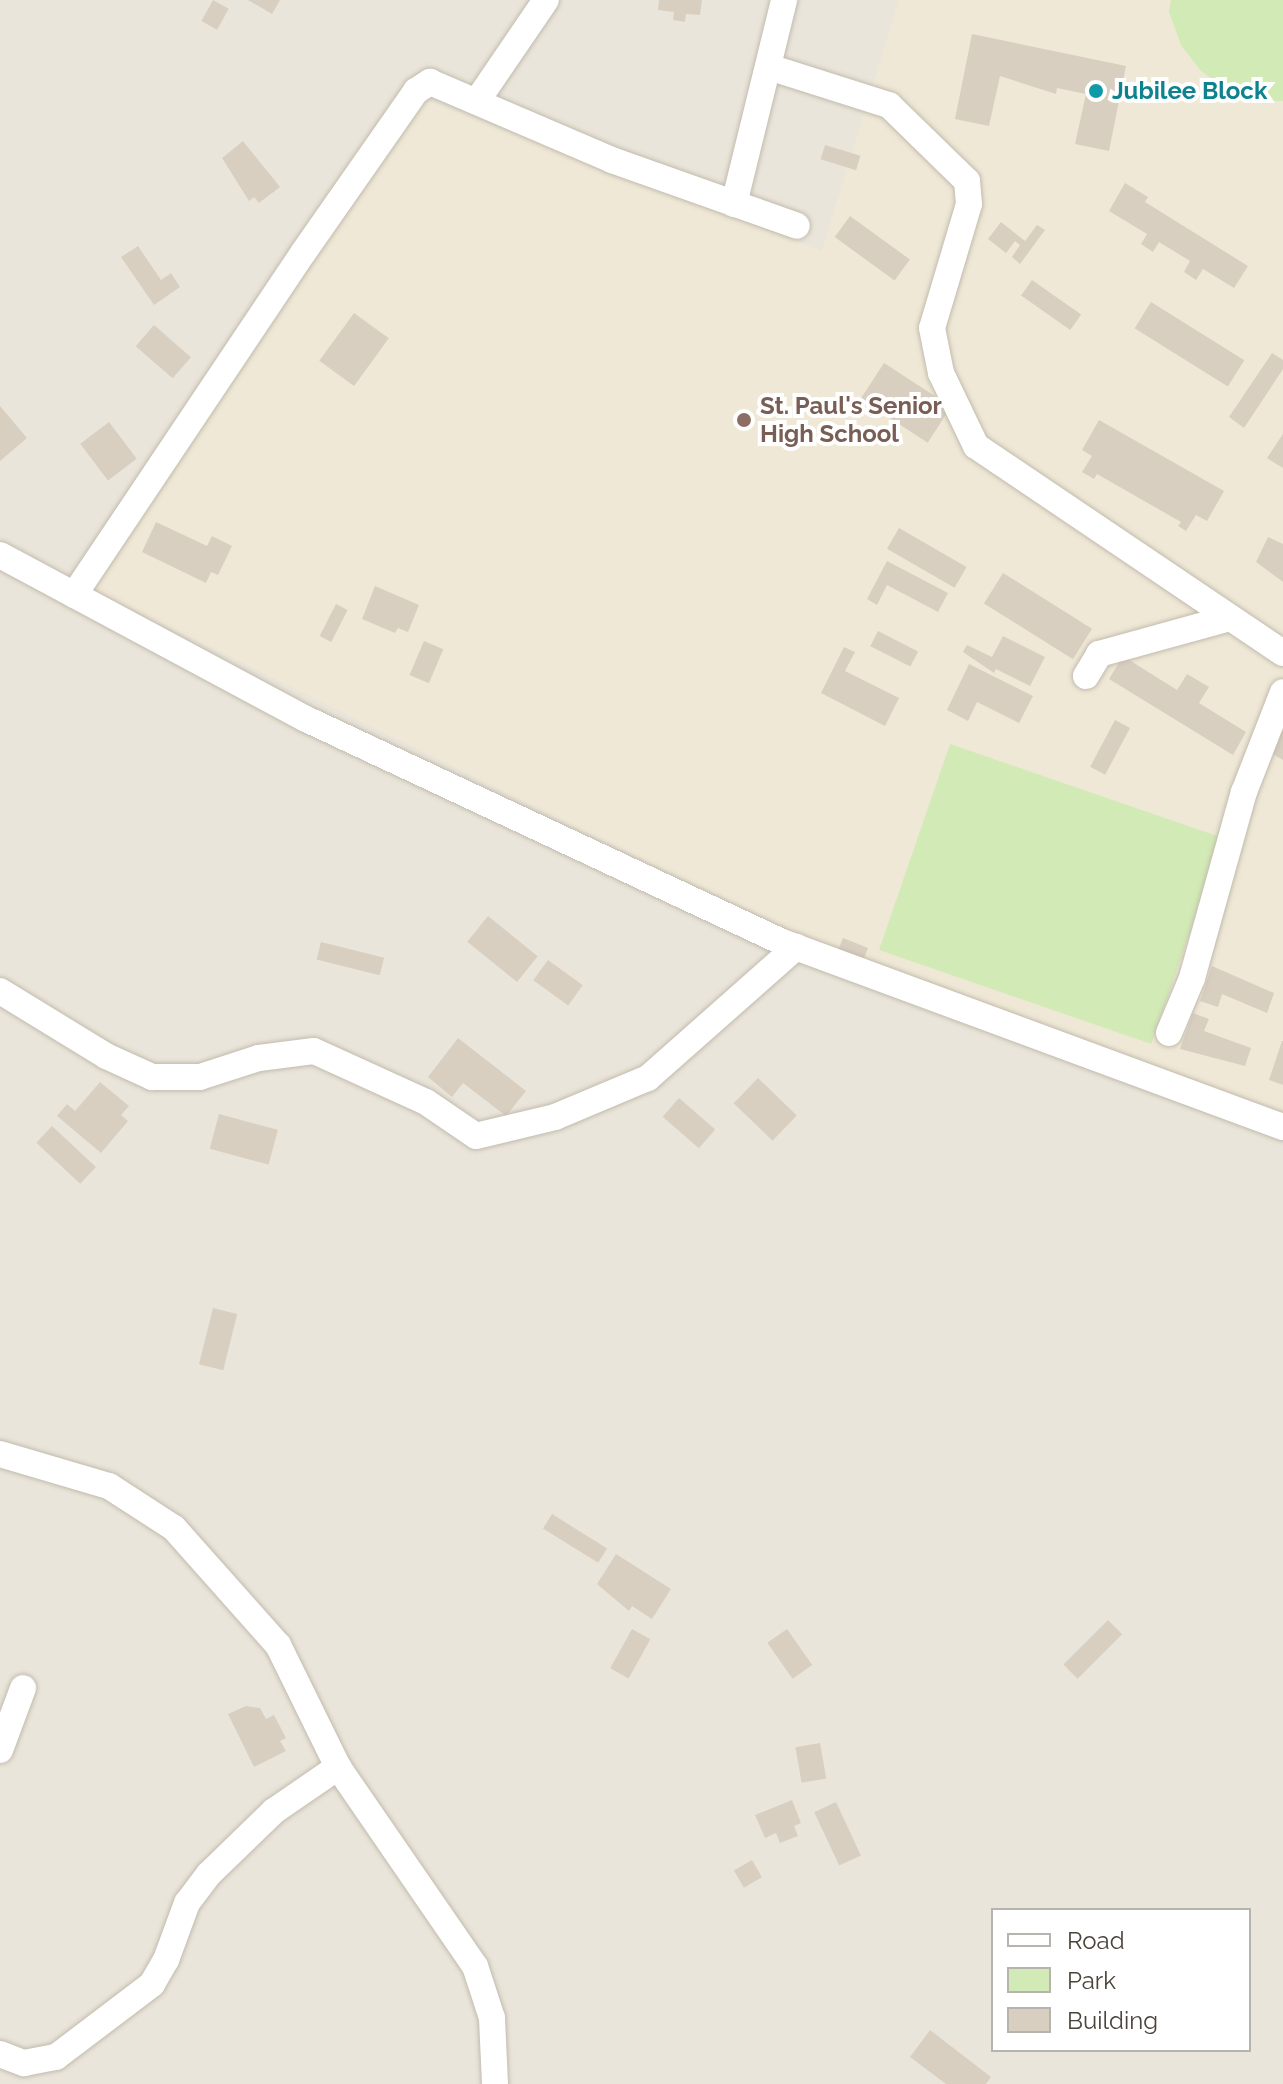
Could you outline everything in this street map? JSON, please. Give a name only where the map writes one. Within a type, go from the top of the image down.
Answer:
[{"type":"street","points":[[477,101],[546,0]]},
{"type":"street","points":[[734,204],[784,0]]},
{"type":"street","points":[[769,67],[889,105],[967,181],[969,204],[932,328],[941,373],[976,446],[1283,653]]},
{"type":"street","points":[[74,595],[416,91],[430,82],[612,160],[797,226]]},
{"type":"street","points":[[0,555],[306,719],[796,947],[1283,1127]]},
{"type":"street","points":[[1086,676],[1099,654],[1230,618]]},
{"type":"street","points":[[1169,1033],[1192,978],[1244,792],[1283,692]]},
{"type":"street","points":[[0,991],[106,1056],[152,1077],[200,1077],[259,1058],[314,1051],[426,1102],[476,1136],[555,1117],[648,1078],[796,947]]},
{"type":"street","points":[[0,1454],[109,1486],[174,1528],[278,1645],[338,1767],[475,1966],[492,2018],[495,2084]]},
{"type":"street","points":[[0,1750],[23,1688]]},
{"type":"street","points":[[0,2054],[24,2063],[56,2057],[152,1984],[166,1960],[187,1903],[209,1874],[274,1811],[338,1767]]},
{"type":"shaded area","points":[[0,0],[1283,0],[1283,2084],[0,2084]]},
{"type":"shaded area","name":"St. Paul's Senior High School","points":[[899,0],[1283,0],[1283,1116],[822,948],[92,589],[422,98],[822,251]]},
{"type":"green space","points":[[1171,0],[1283,0],[1283,101],[1261,101],[1229,91],[1201,71],[1181,45],[1169,12]]},
{"type":"green space","points":[[950,744],[1222,838],[1151,1044],[879,950]]},
{"type":"building","points":[[213,0],[229,9],[217,30],[201,21]]},
{"type":"building","points":[[248,0],[280,0],[272,14]]},
{"type":"building","points":[[659,0],[702,0],[700,15],[686,14],[685,22],[673,20],[674,12],[658,10]]},
{"type":"building","name":"Jubilee Block","points":[[972,34],[1126,66],[1109,151],[1075,144],[1086,94],[1057,88],[1056,94],[1000,76],[989,126],[955,119]]},
{"type":"building","points":[[243,141],[280,187],[259,203],[254,197],[249,201],[222,158]]},
{"type":"building","points":[[825,145],[860,156],[856,170],[821,159]]},
{"type":"building","points":[[1125,183],[1148,197],[1145,202],[1248,266],[1234,288],[1203,269],[1196,280],[1184,272],[1190,261],[1159,242],[1153,252],[1141,244],[1147,234],[1109,211]]},
{"type":"building","points":[[850,216],[910,259],[895,281],[835,237]]},
{"type":"building","points":[[1001,222],[1025,241],[1037,225],[1045,230],[1020,264],[1012,257],[1020,245],[1015,241],[1006,253],[988,239]]},
{"type":"building","points":[[138,246],[161,280],[171,273],[180,287],[154,305],[121,257]]},
{"type":"building","points":[[1032,280],[1081,314],[1070,330],[1021,296]]},
{"type":"building","points":[[1151,302],[1244,360],[1228,387],[1135,328]]},
{"type":"building","points":[[354,313],[389,338],[354,386],[319,361]]},
{"type":"building","points":[[154,325],[191,357],[173,378],[136,346]]},
{"type":"building","points":[[1272,353],[1283,360],[1283,369],[1244,428],[1229,417]]},
{"type":"building","points":[[884,363],[951,407],[928,443],[861,399]]},
{"type":"building","points":[[0,406],[27,438],[0,461]]},
{"type":"building","points":[[1099,420],[1224,491],[1207,521],[1196,515],[1186,531],[1178,526],[1181,522],[1097,474],[1094,479],[1082,472],[1092,456],[1082,450]]},
{"type":"building","points":[[109,422],[137,459],[108,480],[80,444]]},
{"type":"building","points":[[1283,434],[1283,468],[1267,458]]},
{"type":"building","points":[[156,522],[207,546],[212,536],[232,546],[218,575],[211,572],[206,583],[142,552]]},
{"type":"building","points":[[899,528],[967,567],[955,588],[887,549]]},
{"type":"building","points":[[1268,537],[1283,544],[1283,582],[1256,562]]},
{"type":"building","points":[[887,561],[948,593],[938,612],[887,585],[877,605],[867,599]]},
{"type":"building","points":[[1003,573],[1092,629],[1073,659],[984,604]]},
{"type":"building","points":[[375,586],[419,605],[408,632],[398,628],[395,633],[362,619]]},
{"type":"building","points":[[336,604],[348,610],[331,642],[320,636]]},
{"type":"building","points":[[878,631],[918,651],[910,667],[870,646]]},
{"type":"building","points":[[1003,636],[1045,657],[1030,686],[996,669],[994,673],[963,652],[967,645],[992,657]]},
{"type":"building","points":[[424,641],[443,649],[429,683],[410,675]]},
{"type":"building","points":[[844,647],[855,652],[845,671],[899,698],[885,726],[821,693]]},
{"type":"building","points":[[1123,656],[1177,690],[1187,674],[1209,687],[1199,703],[1246,732],[1233,755],[1109,679]]},
{"type":"building","points":[[969,664],[1033,696],[1019,723],[977,702],[968,721],[947,710]]},
{"type":"building","points":[[1115,720],[1130,728],[1105,775],[1090,767]]},
{"type":"building","points":[[1279,728],[1283,731],[1283,760],[1266,750]]},
{"type":"building","points":[[488,916],[538,956],[517,982],[467,942]]},
{"type":"building","points":[[843,938],[868,948],[862,962],[837,952]]},
{"type":"building","points":[[321,942],[384,958],[380,975],[317,959]]},
{"type":"building","points":[[548,960],[583,985],[568,1006],[533,980]]},
{"type":"building","points":[[1212,966],[1274,993],[1267,1013],[1222,994],[1218,1007],[1200,1001]]},
{"type":"building","points":[[1193,1013],[1209,1019],[1204,1031],[1251,1048],[1245,1066],[1180,1049]]},
{"type":"building","points":[[458,1038],[526,1091],[506,1116],[463,1083],[452,1097],[428,1077]]},
{"type":"building","points":[[1283,1041],[1283,1085],[1269,1080]]},
{"type":"building","points":[[758,1078],[797,1116],[773,1141],[734,1103]]},
{"type":"building","points":[[100,1082],[129,1106],[121,1115],[128,1121],[101,1153],[57,1116],[67,1104],[75,1111]]},
{"type":"building","points":[[679,1098],[715,1129],[699,1148],[663,1117]]},
{"type":"building","points":[[219,1114],[278,1130],[269,1165],[210,1149]]},
{"type":"building","points":[[52,1126],[96,1167],[80,1184],[36,1143]]},
{"type":"building","points":[[213,1308],[237,1314],[223,1370],[199,1364]]},
{"type":"building","points":[[552,1514],[607,1548],[598,1563],[543,1528]]},
{"type":"building","points":[[616,1554],[671,1589],[652,1619],[632,1606],[629,1611],[597,1584]]},
{"type":"building","points":[[1108,1620],[1122,1634],[1078,1679],[1063,1665]]},
{"type":"building","points":[[632,1629],[650,1639],[629,1679],[610,1668]]},
{"type":"building","points":[[787,1629],[812,1665],[793,1679],[767,1643]]},
{"type":"building","points":[[246,1706],[260,1708],[266,1719],[274,1715],[286,1738],[280,1741],[286,1751],[254,1767],[228,1714]]},
{"type":"building","points":[[820,1743],[826,1778],[802,1783],[795,1747]]},
{"type":"building","points":[[792,1800],[801,1823],[794,1826],[798,1836],[780,1843],[776,1833],[765,1838],[755,1815]]},
{"type":"building","points":[[836,1802],[861,1855],[839,1866],[814,1812]]},
{"type":"building","points":[[752,1860],[762,1877],[744,1888],[734,1871]]},
{"type":"building","points":[[930,2030],[991,2077],[986,2084],[946,2084],[910,2057]]},
{"type":"place","name":"Jubilee Block","points":[[1096,91]]},
{"type":"place","name":"St. Paul's Senior High School","points":[[744,420]]}]
